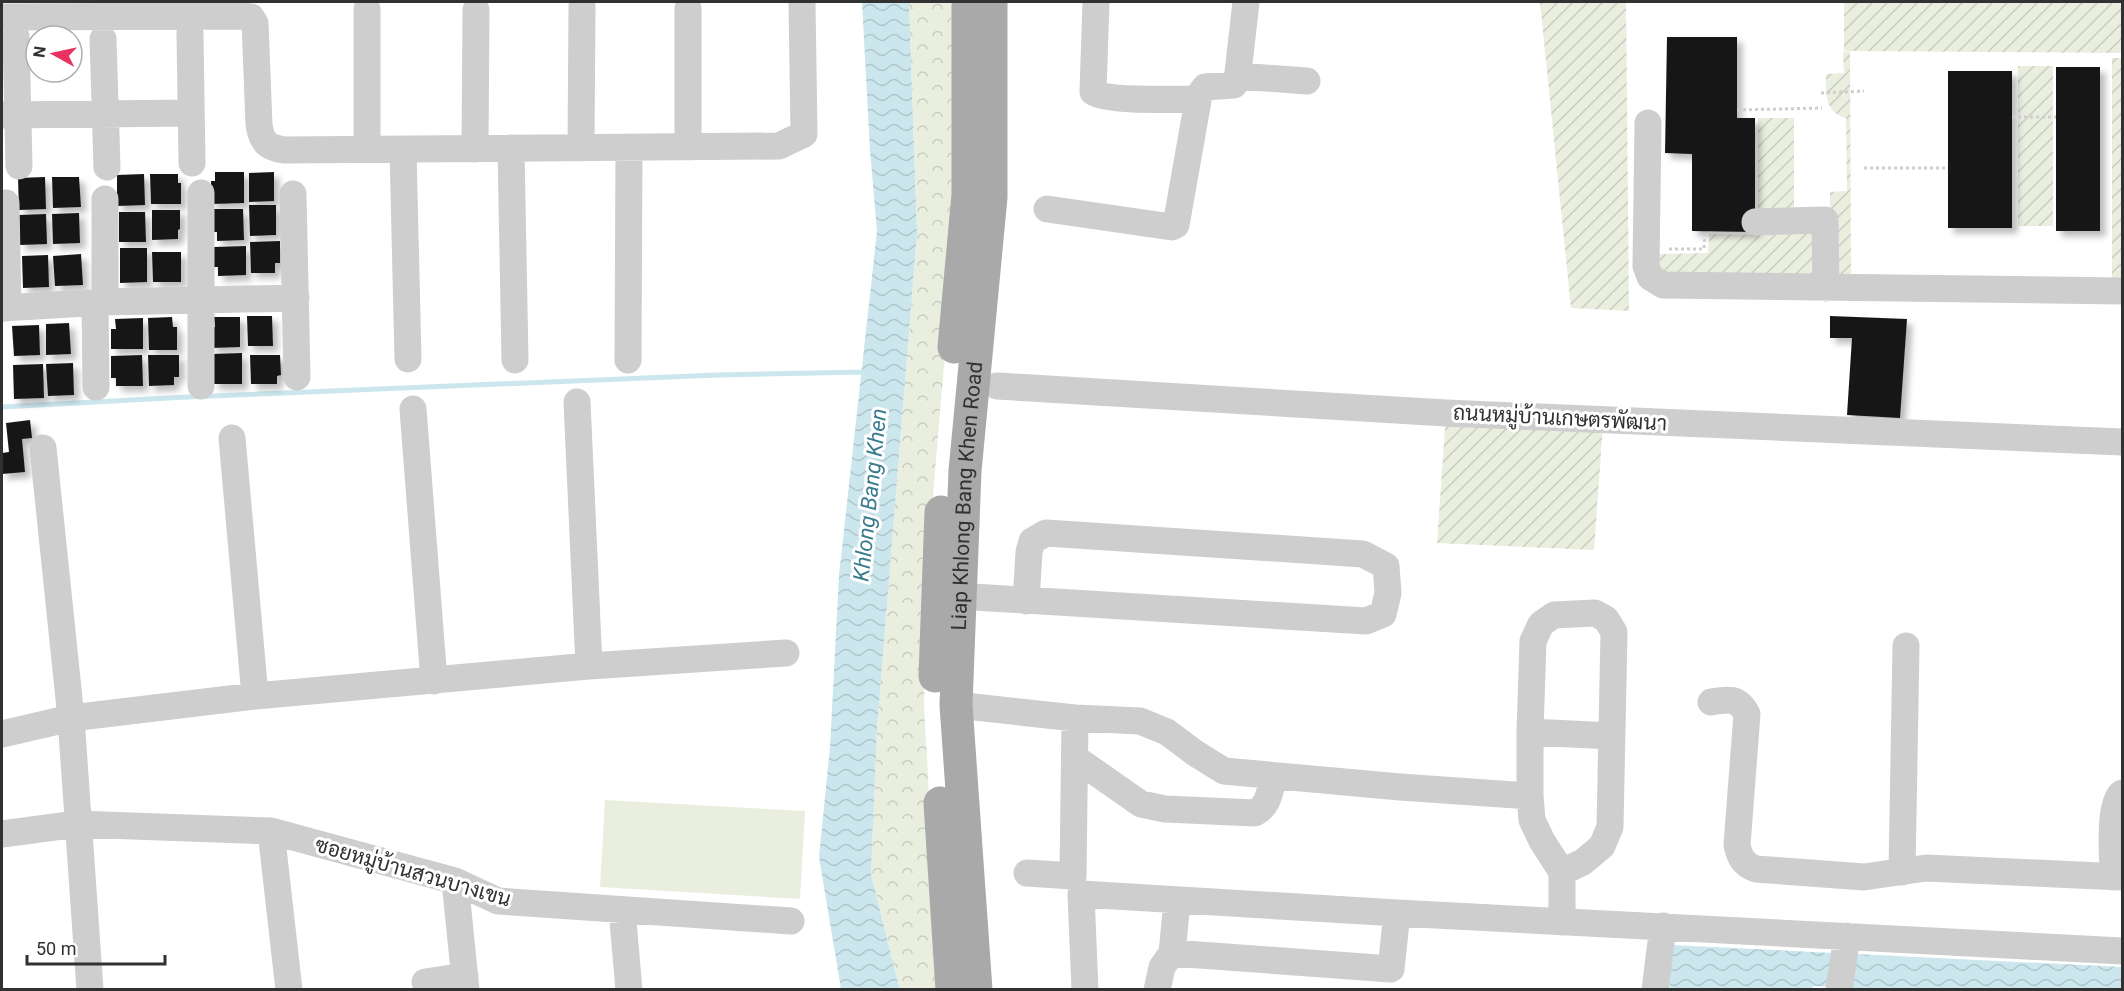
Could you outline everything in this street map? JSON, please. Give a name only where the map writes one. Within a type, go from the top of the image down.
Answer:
[{"type":"main road","name":"Liap Khlong Bang Khen Road","points":[[968,2],[968,195],[943,471],[949,596],[976,990]]},
{"type":"main road","name":"Liap Khlong Bang Khen Road","points":[[952,990],[934,706],[965,471],[991,197],[991,2]]},
{"type":"street","points":[[19,166],[10,115],[9,27],[229,9],[251,17],[255,23],[261,138],[272,148],[284,150],[779,146],[804,134],[802,2]]},
{"type":"street","points":[[1096,2],[1093,92],[1096,95],[1198,99]]},
{"type":"street","points":[[1047,209],[1172,227],[1176,225],[1198,99],[1205,87],[1234,85],[1238,76],[1246,2]]},
{"type":"street","points":[[581,148],[582,6]]},
{"type":"street","points":[[367,9],[367,149]]},
{"type":"street","points":[[688,9],[688,147]]},
{"type":"street","points":[[475,149],[476,10]]},
{"type":"street","points":[[190,33],[192,163]]},
{"type":"street","points":[[103,39],[107,167]]},
{"type":"street","points":[[1238,76],[1307,81]]},
{"type":"street","points":[[10,115],[191,113]]},
{"type":"street","points":[[1648,123],[1648,271],[1650,277],[1663,285],[2122,291]]},
{"type":"street","points":[[511,148],[515,360]]},
{"type":"street","points":[[628,360],[629,148]]},
{"type":"street","points":[[403,150],[408,359]]},
{"type":"street","points":[[201,193],[201,386]]},
{"type":"street","points":[[293,194],[297,377]]},
{"type":"street","points":[[96,387],[105,199]]},
{"type":"street","points":[[6,203],[5,307],[296,298]]},
{"type":"street","points":[[1755,222],[1825,220],[1826,288]]},
{"type":"street","name":"ถนนหมู่บ้านเกษตรพัฒนา","points":[[997,386],[1446,413],[2122,442]]},
{"type":"street","points":[[577,402],[589,666]]},
{"type":"street","points":[[413,409],[434,681]]},
{"type":"street","points":[[232,438],[255,696]]},
{"type":"street","points":[[43,448],[71,718],[90,990]]},
{"type":"street","points":[[949,596],[1026,601],[1366,621],[1383,614],[1388,593],[1386,566],[1363,554],[1046,533],[1032,541],[1029,552],[1026,601]]},
{"type":"street","points":[[1562,872],[1583,862],[1602,846],[1610,827],[1614,632],[1606,619],[1595,613],[1554,615],[1541,624],[1533,641],[1530,732],[1532,820],[1542,841],[1562,872],[1562,922]]},
{"type":"street","points":[[1902,872],[1906,646]]},
{"type":"street","points":[[2,734],[71,718],[255,696],[589,666],[786,653]]},
{"type":"street","points":[[1711,702],[1725,699],[1735,700],[1742,705],[1747,714],[1737,844],[1740,857],[1746,865],[1756,869],[1864,877],[1926,868],[2118,877],[2114,816],[2116,802],[2122,793]]},
{"type":"street","points":[[956,705],[1075,718],[1140,721],[1167,732],[1224,771],[1530,796]]},
{"type":"street","points":[[1027,873],[1073,876],[1075,718]]},
{"type":"street","points":[[1530,732],[1612,736]]},
{"type":"street","points":[[1074,758],[1141,804],[1164,808],[1255,813],[1262,809],[1267,801],[1274,776]]},
{"type":"street","name":"ซอยหมู่บ้านสวนบางเขน","points":[[2,834],[77,824],[271,831],[455,881],[498,901],[790,921]]},
{"type":"street","points":[[271,831],[289,990]]},
{"type":"street","points":[[425,982],[465,983],[455,881]]},
{"type":"street","points":[[1085,990],[1081,894],[1663,926],[1846,943],[2122,951]]},
{"type":"street","points":[[1157,990],[1162,967],[1172,953],[1177,901]]},
{"type":"street","points":[[622,910],[629,990]]},
{"type":"street","points":[[1172,953],[1395,979],[1397,913]]},
{"type":"street","points":[[1655,990],[1663,926]]},
{"type":"street","points":[[1839,990],[1846,943]]},
{"type":"path","points":[[1821,93],[1864,92]]},
{"type":"path","points":[[1737,110],[1822,108]]},
{"type":"path","points":[[2012,117],[2056,117]]},
{"type":"path","points":[[1864,168],[1948,168]]},
{"type":"path","points":[[1647,250],[1704,249],[1705,231]]},
{"type":"green space","points":[[909,2],[956,2],[959,190],[927,565],[924,705],[940,989],[900,989],[871,874],[877,729],[917,233]]},
{"type":"green space","points":[[1540,2],[1626,2],[1629,311],[1571,308]]},
{"type":"green space","points":[[1844,2],[2122,2],[2122,53],[1850,51],[1851,274],[1830,274],[1830,192],[1847,191],[1846,118],[1830,106],[1826,74],[1844,73],[1843,52],[1849,51],[1844,51]]},
{"type":"green space","points":[[2112,58],[2122,58],[2122,280],[2112,280]]},
{"type":"green space","points":[[2018,66],[2053,66],[2053,226],[2018,226]]},
{"type":"green space","points":[[1758,118],[1794,118],[1794,212],[1758,212]]},
{"type":"green space","points":[[1816,224],[1816,276],[1658,277],[1658,254],[1708,253],[1709,234],[1757,235]]},
{"type":"green space","points":[[1446,413],[1603,425],[1594,550],[1437,543]]},
{"type":"green space","points":[[605,800],[805,811],[800,899],[600,887]]},
{"type":"water","name":"Khlong Bang Khen","points":[[862,2],[909,2],[917,233],[877,729],[871,874],[900,990],[841,989],[819,857],[830,747],[839,575],[877,231]]},
{"type":"water","points":[[1672,945],[2122,967],[2122,989],[1882,990],[1813,986],[1812,990],[1669,990]]},
{"type":"building","points":[[1667,37],[1737,37],[1737,118],[1755,118],[1755,232],[1692,231],[1692,154],[1665,153]]},
{"type":"building","points":[[2056,67],[2100,67],[2100,231],[2056,231]]},
{"type":"building","points":[[1948,71],[2012,71],[2012,228],[1948,228]]},
{"type":"building","points":[[215,172],[244,172],[244,203],[211,204],[211,181],[215,181]]},
{"type":"building","points":[[274,172],[274,201],[249,202],[249,173]]},
{"type":"building","points":[[144,174],[145,205],[117,206],[117,175]]},
{"type":"building","points":[[150,174],[178,174],[178,183],[181,183],[181,204],[151,204]]},
{"type":"building","points":[[45,177],[46,209],[19,210],[18,178]]},
{"type":"building","points":[[52,177],[79,177],[81,207],[53,208]]},
{"type":"building","points":[[249,205],[276,205],[276,235],[250,236]]},
{"type":"building","points":[[213,209],[243,209],[244,240],[217,241],[217,232],[213,232]]},
{"type":"building","points":[[152,210],[180,210],[178,239],[152,240]]},
{"type":"building","points":[[119,212],[145,212],[146,242],[119,242]]},
{"type":"building","points":[[79,213],[80,243],[53,244],[52,214]]},
{"type":"building","points":[[46,214],[47,244],[20,245],[19,215]]},
{"type":"building","points":[[280,241],[280,263],[275,263],[275,273],[251,273],[250,242]]},
{"type":"building","points":[[246,246],[246,275],[218,276],[218,267],[214,267],[214,247]]},
{"type":"building","points":[[120,248],[147,248],[147,282],[120,283]]},
{"type":"building","points":[[152,252],[181,252],[181,282],[153,282]]},
{"type":"building","points":[[81,254],[83,285],[55,286],[53,256]]},
{"type":"building","points":[[48,255],[49,287],[23,288],[22,256]]},
{"type":"building","points":[[247,316],[272,316],[273,346],[248,346]]},
{"type":"building","points":[[1830,316],[1907,319],[1900,418],[1847,415],[1852,338],[1830,338]]},
{"type":"building","points":[[172,317],[173,327],[177,327],[177,350],[149,350],[148,318]]},
{"type":"building","points":[[214,317],[240,317],[240,347],[211,348],[210,327],[215,327]]},
{"type":"building","points":[[143,318],[143,349],[111,349],[111,329],[116,329],[115,319]]},
{"type":"building","points":[[69,323],[71,354],[46,355],[46,324]]},
{"type":"building","points":[[39,325],[40,355],[14,356],[12,326]]},
{"type":"building","points":[[242,353],[242,384],[214,384],[211,354]]},
{"type":"building","points":[[142,355],[143,386],[116,386],[116,378],[111,378],[111,356]]},
{"type":"building","points":[[148,355],[179,355],[179,377],[174,377],[174,385],[149,386]]},
{"type":"building","points":[[250,355],[280,355],[281,375],[277,376],[277,384],[251,384]]},
{"type":"building","points":[[73,363],[74,395],[48,396],[46,364]]},
{"type":"building","points":[[43,364],[44,398],[14,399],[13,365]]},
{"type":"building","points":[[30,420],[32,438],[22,439],[25,472],[2,474],[2,453],[9,452],[6,423]]},
{"type":"waterway","points":[[2,407],[717,375],[866,372]]}]
